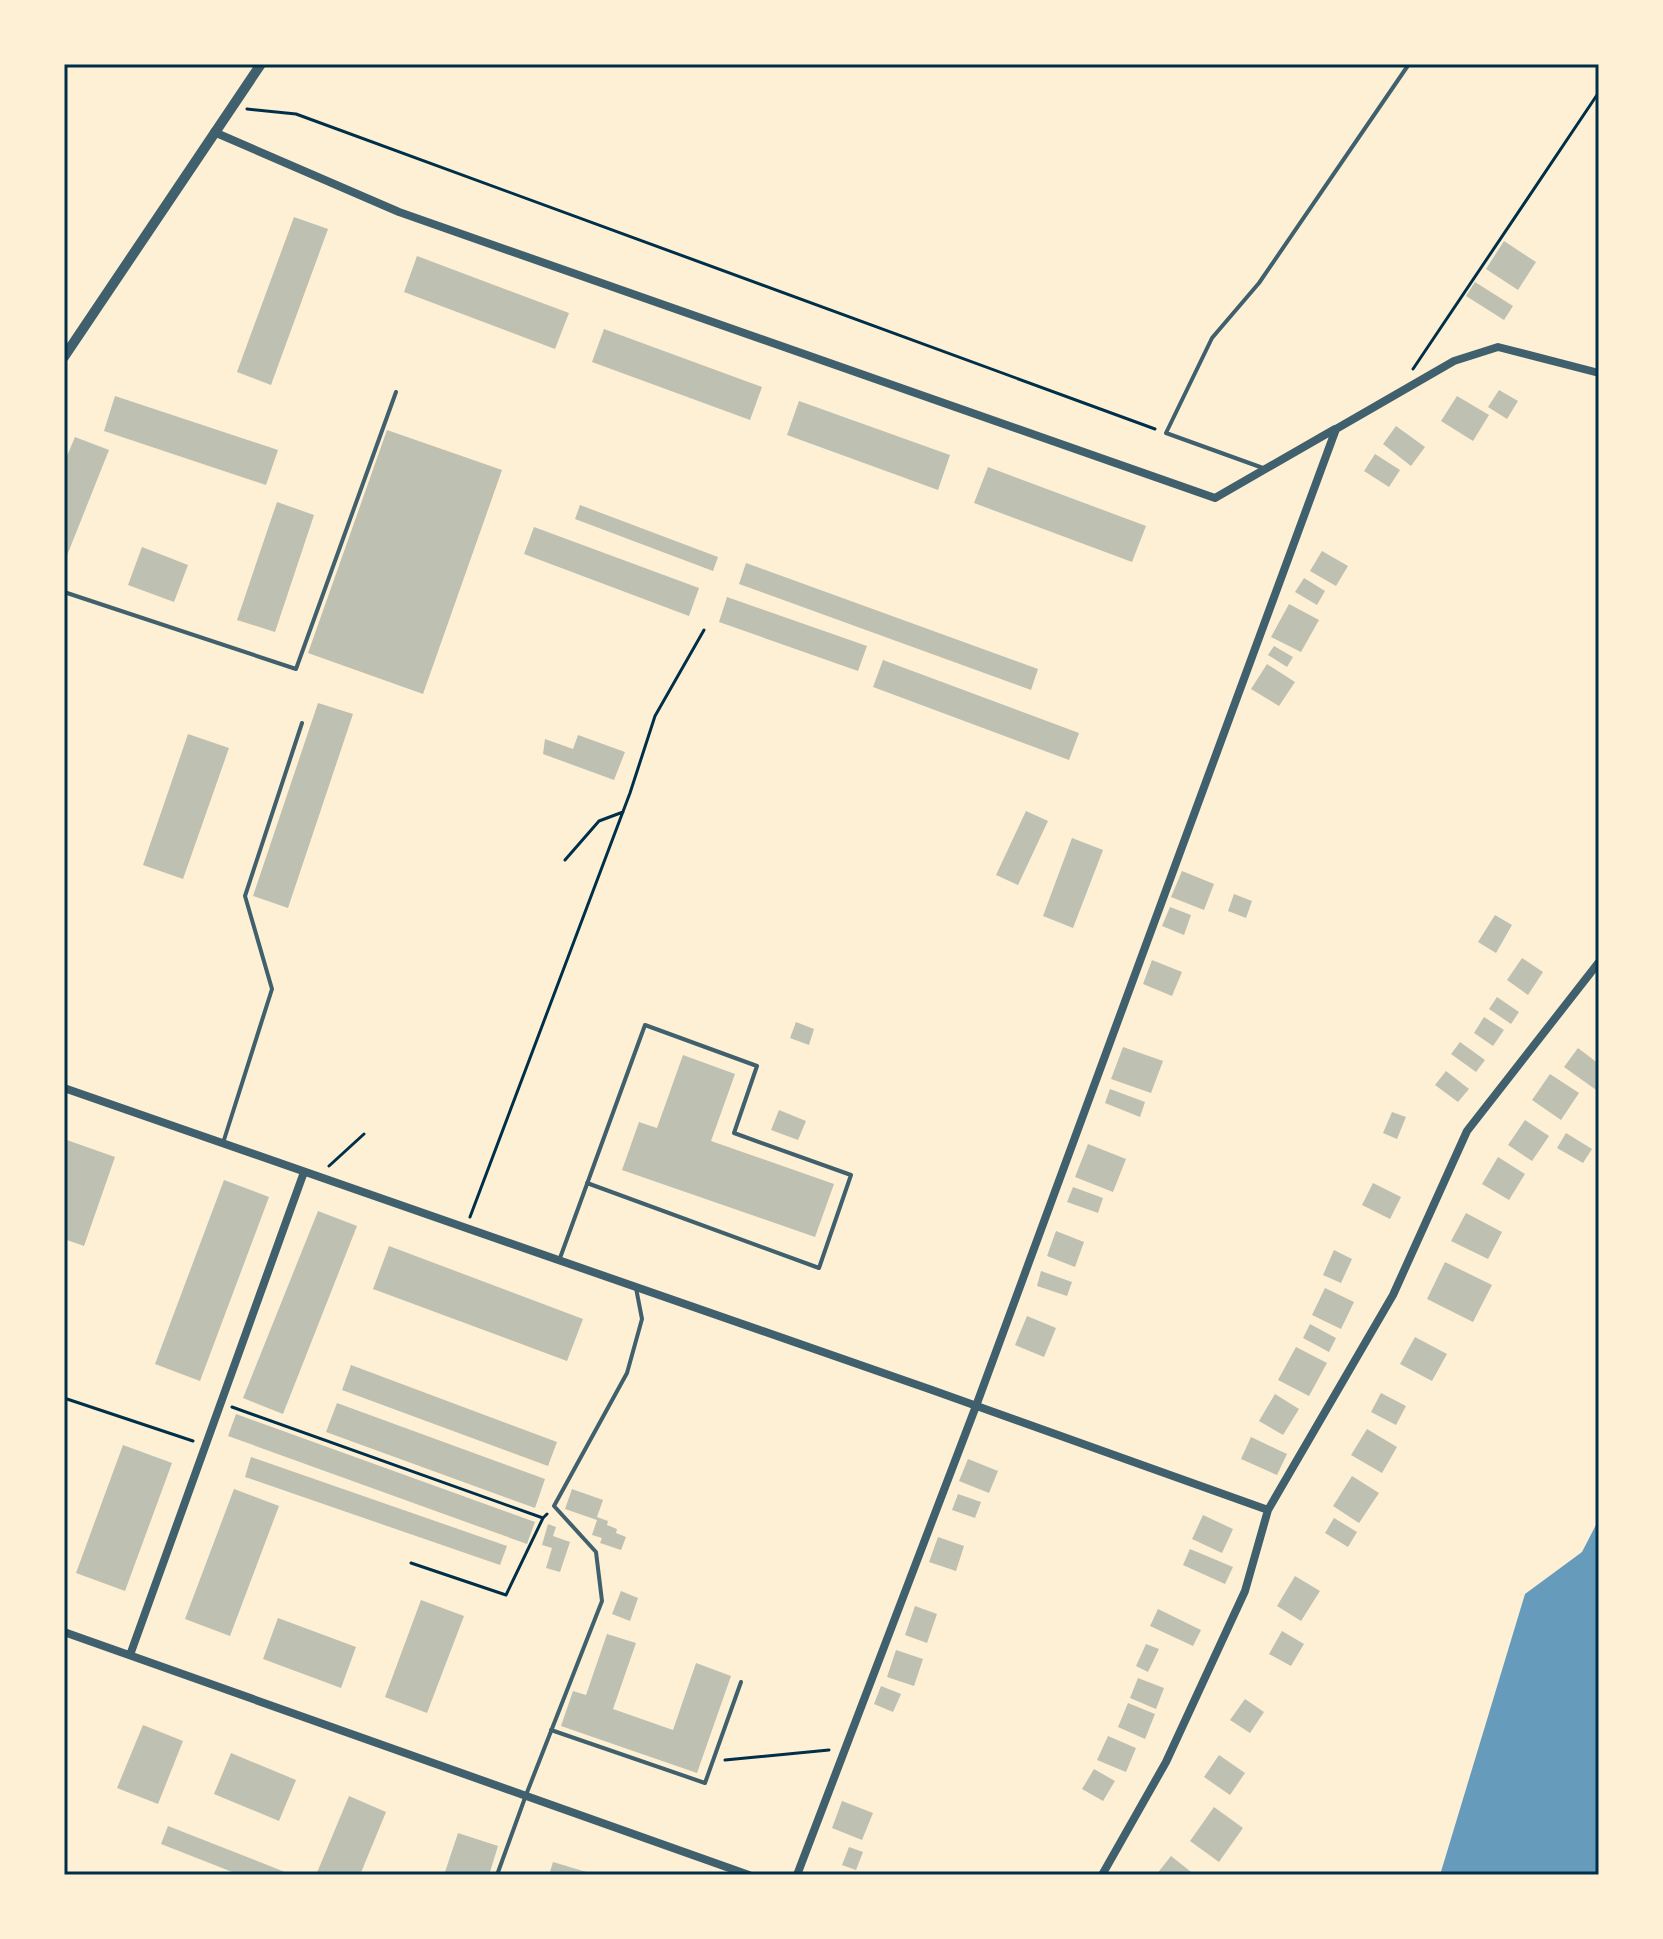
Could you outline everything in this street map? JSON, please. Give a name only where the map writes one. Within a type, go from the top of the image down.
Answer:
[{"type":"street","points":[[64,357],[261,64]]},
{"type":"street","points":[[214,132],[399,212],[1215,498],[1454,361],[1498,347],[1599,373]]},
{"type":"street","points":[[797,1875],[976,1406],[1336,429]]},
{"type":"street","points":[[1102,1875],[1166,1762],[1245,1591],[1268,1510],[1393,1295],[1467,1131],[1599,962]]},
{"type":"street","points":[[64,1088],[1268,1510]]},
{"type":"street","points":[[130,1655],[304,1172]]},
{"type":"street","points":[[64,1632],[749,1875]]},
{"type":"lane","points":[[1265,469],[1166,433],[1212,338],[1259,283],[1409,64]]},
{"type":"lane","points":[[64,592],[296,669],[396,392]]},
{"type":"lane","points":[[223,1143],[272,989],[245,896],[302,723]]},
{"type":"lane","points":[[559,1261],[587,1183],[645,1025],[757,1066],[734,1133],[851,1175],[819,1268],[587,1183]]},
{"type":"lane","points":[[497,1875],[602,1601],[596,1552],[554,1506],[627,1373],[642,1319],[636,1288]]},
{"type":"lane","points":[[551,1730],[705,1783],[741,1682]]},
{"type":"path","points":[[1399,393],[1599,92]]},
{"type":"path","points":[[231,107],[296,114],[1166,433]]},
{"type":"path","points":[[466,1228],[623,812],[655,716],[704,630]]},
{"type":"path","points":[[565,860],[599,821],[623,812]]},
{"type":"path","points":[[318,1176],[364,1134]]},
{"type":"path","points":[[64,1398],[206,1446]]},
{"type":"path","points":[[221,1403],[543,1518]]},
{"type":"path","points":[[411,1563],[506,1595],[543,1518],[554,1506]]},
{"type":"path","points":[[713,1761],[845,1748]]},
{"type":"water","points":[[1599,1519],[1599,1875],[1440,1875],[1525,1594],[1582,1552]]},
{"type":"building","points":[[294,217],[328,229],[271,385],[237,372]]},
{"type":"building","points":[[1504,241],[1536,262],[1518,290],[1486,269]]},
{"type":"building","points":[[417,256],[569,313],[555,349],[404,292]]},
{"type":"building","points":[[1475,282],[1513,306],[1504,320],[1466,296]]},
{"type":"building","points":[[604,329],[762,387],[750,420],[592,362]]},
{"type":"building","points":[[1499,390],[1518,401],[1507,419],[1488,407]]},
{"type":"building","points":[[115,396],[278,450],[266,485],[104,431]]},
{"type":"building","points":[[1457,396],[1489,415],[1473,441],[1441,421]]},
{"type":"building","points":[[799,401],[950,455],[938,490],[787,435]]},
{"type":"building","points":[[1396,426],[1425,447],[1411,466],[1383,444]]},
{"type":"building","points":[[387,430],[502,470],[423,694],[308,653]]},
{"type":"building","points":[[75,437],[109,450],[64,563],[64,463]]},
{"type":"building","points":[[1375,454],[1400,470],[1389,487],[1364,471]]},
{"type":"building","points":[[988,467],[1146,526],[1132,562],[974,503]]},
{"type":"building","points":[[277,502],[314,515],[275,632],[237,620]]},
{"type":"building","points":[[580,505],[718,557],[713,571],[575,519]]},
{"type":"building","points":[[534,527],[699,588],[689,616],[524,554]]},
{"type":"building","points":[[142,547],[188,565],[174,602],[128,585]]},
{"type":"building","points":[[1322,551],[1348,566],[1336,586],[1310,571]]},
{"type":"building","points":[[746,563],[1038,669],[1031,690],[739,584]]},
{"type":"building","points":[[1304,578],[1325,591],[1317,605],[1295,592]]},
{"type":"building","points":[[727,597],[867,646],[858,671],[719,622]]},
{"type":"building","points":[[1289,604],[1319,620],[1301,652],[1271,637]]},
{"type":"building","points":[[1274,646],[1293,657],[1287,667],[1268,655]]},
{"type":"building","points":[[883,660],[1079,733],[1069,760],[873,687]]},
{"type":"building","points":[[1267,664],[1295,682],[1279,706],[1251,689]]},
{"type":"building","points":[[318,703],[353,714],[288,908],[253,896]]},
{"type":"building","points":[[188,734],[229,748],[183,879],[143,865]]},
{"type":"building","points":[[578,735],[625,752],[614,780],[543,754],[545,739],[573,749]]},
{"type":"building","points":[[1026,811],[1048,821],[1018,885],[996,875]]},
{"type":"building","points":[[1072,838],[1103,850],[1073,928],[1043,916]]},
{"type":"building","points":[[1182,871],[1214,884],[1204,910],[1171,897]]},
{"type":"building","points":[[1234,894],[1252,901],[1246,918],[1228,911]]},
{"type":"building","points":[[1170,907],[1191,915],[1184,935],[1162,926]]},
{"type":"building","points":[[1495,915],[1512,925],[1496,953],[1478,942]]},
{"type":"building","points":[[1522,958],[1543,972],[1528,995],[1507,980]]},
{"type":"building","points":[[1152,960],[1182,972],[1172,996],[1143,984]]},
{"type":"building","points":[[1497,997],[1519,1012],[1511,1024],[1489,1009]]},
{"type":"building","points":[[1484,1017],[1504,1030],[1493,1046],[1474,1033]]},
{"type":"building","points":[[796,1022],[814,1029],[809,1045],[790,1038]]},
{"type":"building","points":[[1460,1042],[1485,1060],[1476,1072],[1451,1054]]},
{"type":"building","points":[[1123,1047],[1163,1061],[1151,1093],[1111,1079]]},
{"type":"building","points":[[1578,1048],[1599,1064],[1599,1092],[1564,1067]]},
{"type":"building","points":[[683,1055],[735,1074],[711,1141],[834,1184],[815,1237],[622,1170],[639,1122],[657,1128]]},
{"type":"building","points":[[1446,1071],[1469,1089],[1458,1102],[1435,1085]]},
{"type":"building","points":[[1550,1074],[1579,1093],[1561,1120],[1532,1100]]},
{"type":"building","points":[[1110,1089],[1145,1102],[1140,1117],[1105,1103]]},
{"type":"building","points":[[779,1110],[806,1121],[798,1140],[771,1130]]},
{"type":"building","points":[[1392,1112],[1406,1117],[1397,1139],[1383,1133]]},
{"type":"building","points":[[1525,1120],[1549,1136],[1532,1161],[1508,1145]]},
{"type":"building","points":[[1566,1133],[1592,1149],[1583,1163],[1557,1148]]},
{"type":"building","points":[[64,1139],[115,1157],[84,1246],[64,1239]]},
{"type":"building","points":[[1088,1144],[1126,1159],[1113,1192],[1075,1177]]},
{"type":"building","points":[[1498,1157],[1525,1174],[1509,1200],[1482,1184]]},
{"type":"building","points":[[224,1180],[269,1197],[200,1381],[155,1364]]},
{"type":"building","points":[[1373,1183],[1401,1197],[1390,1219],[1362,1205]]},
{"type":"building","points":[[1073,1187],[1103,1198],[1098,1213],[1067,1202]]},
{"type":"building","points":[[318,1211],[357,1226],[283,1414],[243,1398]]},
{"type":"building","points":[[1466,1213],[1502,1232],[1488,1259],[1451,1241]]},
{"type":"building","points":[[1056,1231],[1084,1242],[1075,1267],[1047,1256]]},
{"type":"building","points":[[389,1246],[583,1319],[567,1361],[373,1289]]},
{"type":"building","points":[[1334,1250],[1352,1259],[1341,1283],[1323,1275]]},
{"type":"building","points":[[1445,1262],[1492,1285],[1473,1322],[1427,1299]]},
{"type":"building","points":[[1041,1271],[1072,1282],[1067,1296],[1037,1286]]},
{"type":"building","points":[[1325,1288],[1354,1302],[1341,1329],[1312,1315]]},
{"type":"building","points":[[1027,1316],[1056,1328],[1044,1357],[1015,1345]]},
{"type":"building","points":[[1310,1324],[1336,1338],[1329,1352],[1303,1338]]},
{"type":"building","points":[[1415,1337],[1447,1354],[1432,1381],[1400,1364]]},
{"type":"building","points":[[1296,1347],[1327,1363],[1309,1396],[1278,1380]]},
{"type":"building","points":[[351,1365],[557,1442],[548,1466],[342,1390]]},
{"type":"building","points":[[1381,1393],[1406,1406],[1396,1425],[1371,1412]]},
{"type":"building","points":[[1275,1394],[1299,1409],[1283,1435],[1259,1421]]},
{"type":"building","points":[[337,1403],[545,1479],[535,1508],[326,1432]]},
{"type":"building","points":[[236,1414],[535,1522],[527,1544],[228,1436]]},
{"type":"building","points":[[1367,1429],[1397,1447],[1382,1473],[1351,1455]]},
{"type":"building","points":[[1251,1437],[1287,1454],[1277,1475],[1241,1459]]},
{"type":"building","points":[[123,1445],[172,1463],[125,1591],[76,1573]]},
{"type":"building","points":[[251,1457],[507,1546],[500,1565],[245,1477]]},
{"type":"building","points":[[968,1459],[998,1471],[989,1493],[959,1481]]},
{"type":"building","points":[[1352,1476],[1379,1493],[1359,1523],[1333,1506]]},
{"type":"building","points":[[234,1489],[279,1506],[230,1636],[185,1619]]},
{"type":"building","points":[[572,1489],[603,1500],[597,1517],[608,1521],[607,1525],[617,1529],[616,1533],[626,1537],[621,1550],[600,1543],[602,1538],[592,1535],[597,1520],[565,1509]]},
{"type":"building","points":[[958,1494],[981,1502],[975,1518],[952,1510]]},
{"type":"building","points":[[1203,1515],[1233,1529],[1222,1553],[1192,1539]]},
{"type":"building","points":[[1334,1518],[1357,1532],[1348,1547],[1325,1533]]},
{"type":"building","points":[[548,1524],[556,1527],[553,1536],[570,1542],[560,1572],[546,1568],[552,1548],[542,1545]]},
{"type":"building","points":[[938,1537],[964,1546],[956,1571],[929,1562]]},
{"type":"building","points":[[1190,1549],[1233,1567],[1225,1584],[1183,1565]]},
{"type":"building","points":[[1295,1576],[1320,1591],[1301,1621],[1277,1606]]},
{"type":"building","points":[[621,1591],[638,1598],[630,1621],[612,1614]]},
{"type":"building","points":[[421,1600],[464,1616],[427,1713],[385,1697]]},
{"type":"building","points":[[915,1606],[937,1614],[927,1643],[905,1635]]},
{"type":"building","points":[[1158,1609],[1201,1630],[1193,1646],[1150,1626]]},
{"type":"building","points":[[278,1618],[356,1647],[341,1688],[263,1659]]},
{"type":"building","points":[[1282,1631],[1304,1644],[1291,1666],[1269,1654]]},
{"type":"building","points":[[607,1634],[636,1643],[613,1709],[673,1730],[696,1663],[731,1676],[697,1773],[561,1726],[573,1691],[586,1695]]},
{"type":"building","points":[[1146,1644],[1159,1649],[1148,1672],[1136,1666]]},
{"type":"building","points":[[896,1650],[923,1659],[914,1686],[887,1677]]},
{"type":"building","points":[[1138,1678],[1164,1688],[1156,1709],[1130,1698]]},
{"type":"building","points":[[881,1686],[901,1694],[893,1712],[874,1704]]},
{"type":"building","points":[[1245,1699],[1264,1712],[1250,1733],[1230,1720]]},
{"type":"building","points":[[1128,1703],[1155,1714],[1145,1739],[1118,1727]]},
{"type":"building","points":[[143,1725],[183,1741],[158,1804],[117,1788]]},
{"type":"building","points":[[1108,1736],[1136,1748],[1126,1772],[1097,1760]]},
{"type":"building","points":[[231,1753],[296,1780],[279,1821],[214,1794]]},
{"type":"building","points":[[1219,1755],[1245,1773],[1230,1795],[1204,1777]]},
{"type":"building","points":[[1094,1769],[1115,1781],[1103,1801],[1082,1789]]},
{"type":"building","points":[[349,1796],[386,1812],[360,1875],[316,1875]]},
{"type":"building","points":[[842,1801],[873,1813],[862,1840],[832,1828]]},
{"type":"building","points":[[1214,1807],[1243,1828],[1219,1862],[1190,1841]]},
{"type":"building","points":[[168,1826],[285,1872],[284,1875],[240,1875],[161,1844]]},
{"type":"building","points":[[458,1833],[498,1846],[489,1875],[444,1875]]},
{"type":"building","points":[[849,1847],[863,1852],[856,1870],[842,1865]]},
{"type":"building","points":[[1171,1856],[1195,1875],[1156,1875]]},
{"type":"building","points":[[553,1862],[593,1874],[593,1875],[549,1875]]}]
